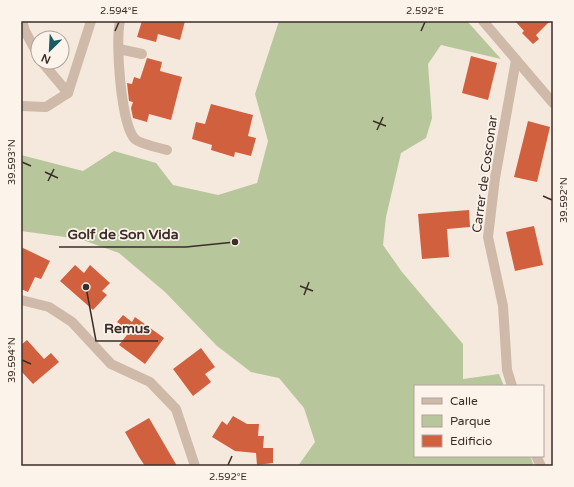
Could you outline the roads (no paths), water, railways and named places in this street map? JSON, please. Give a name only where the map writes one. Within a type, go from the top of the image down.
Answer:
[{"type":"street","points":[[22,21],[30,40]]},
{"type":"street","points":[[21,106],[46,107],[68,93],[91,21]]},
{"type":"street","points":[[120,21],[120,89],[128,129],[136,140],[167,150]]},
{"type":"street","points":[[483,21],[553,103]]},
{"type":"street","points":[[119,49],[142,54]]},
{"type":"street","name":"Carrer de Cosconar","points":[[512,385],[507,370],[503,306],[488,237],[495,178],[516,60]]},
{"type":"street","points":[[49,70],[68,93]]},
{"type":"street","points":[[21,300],[49,307],[72,322],[111,364],[150,382],[176,410],[196,466]]},
{"type":"street","points":[[536,457],[541,466]]},
{"type":"place","name":"Golf de Son Vida","points":[[235,242]]},
{"type":"place","name":"Remus","points":[[86,287]]}]
